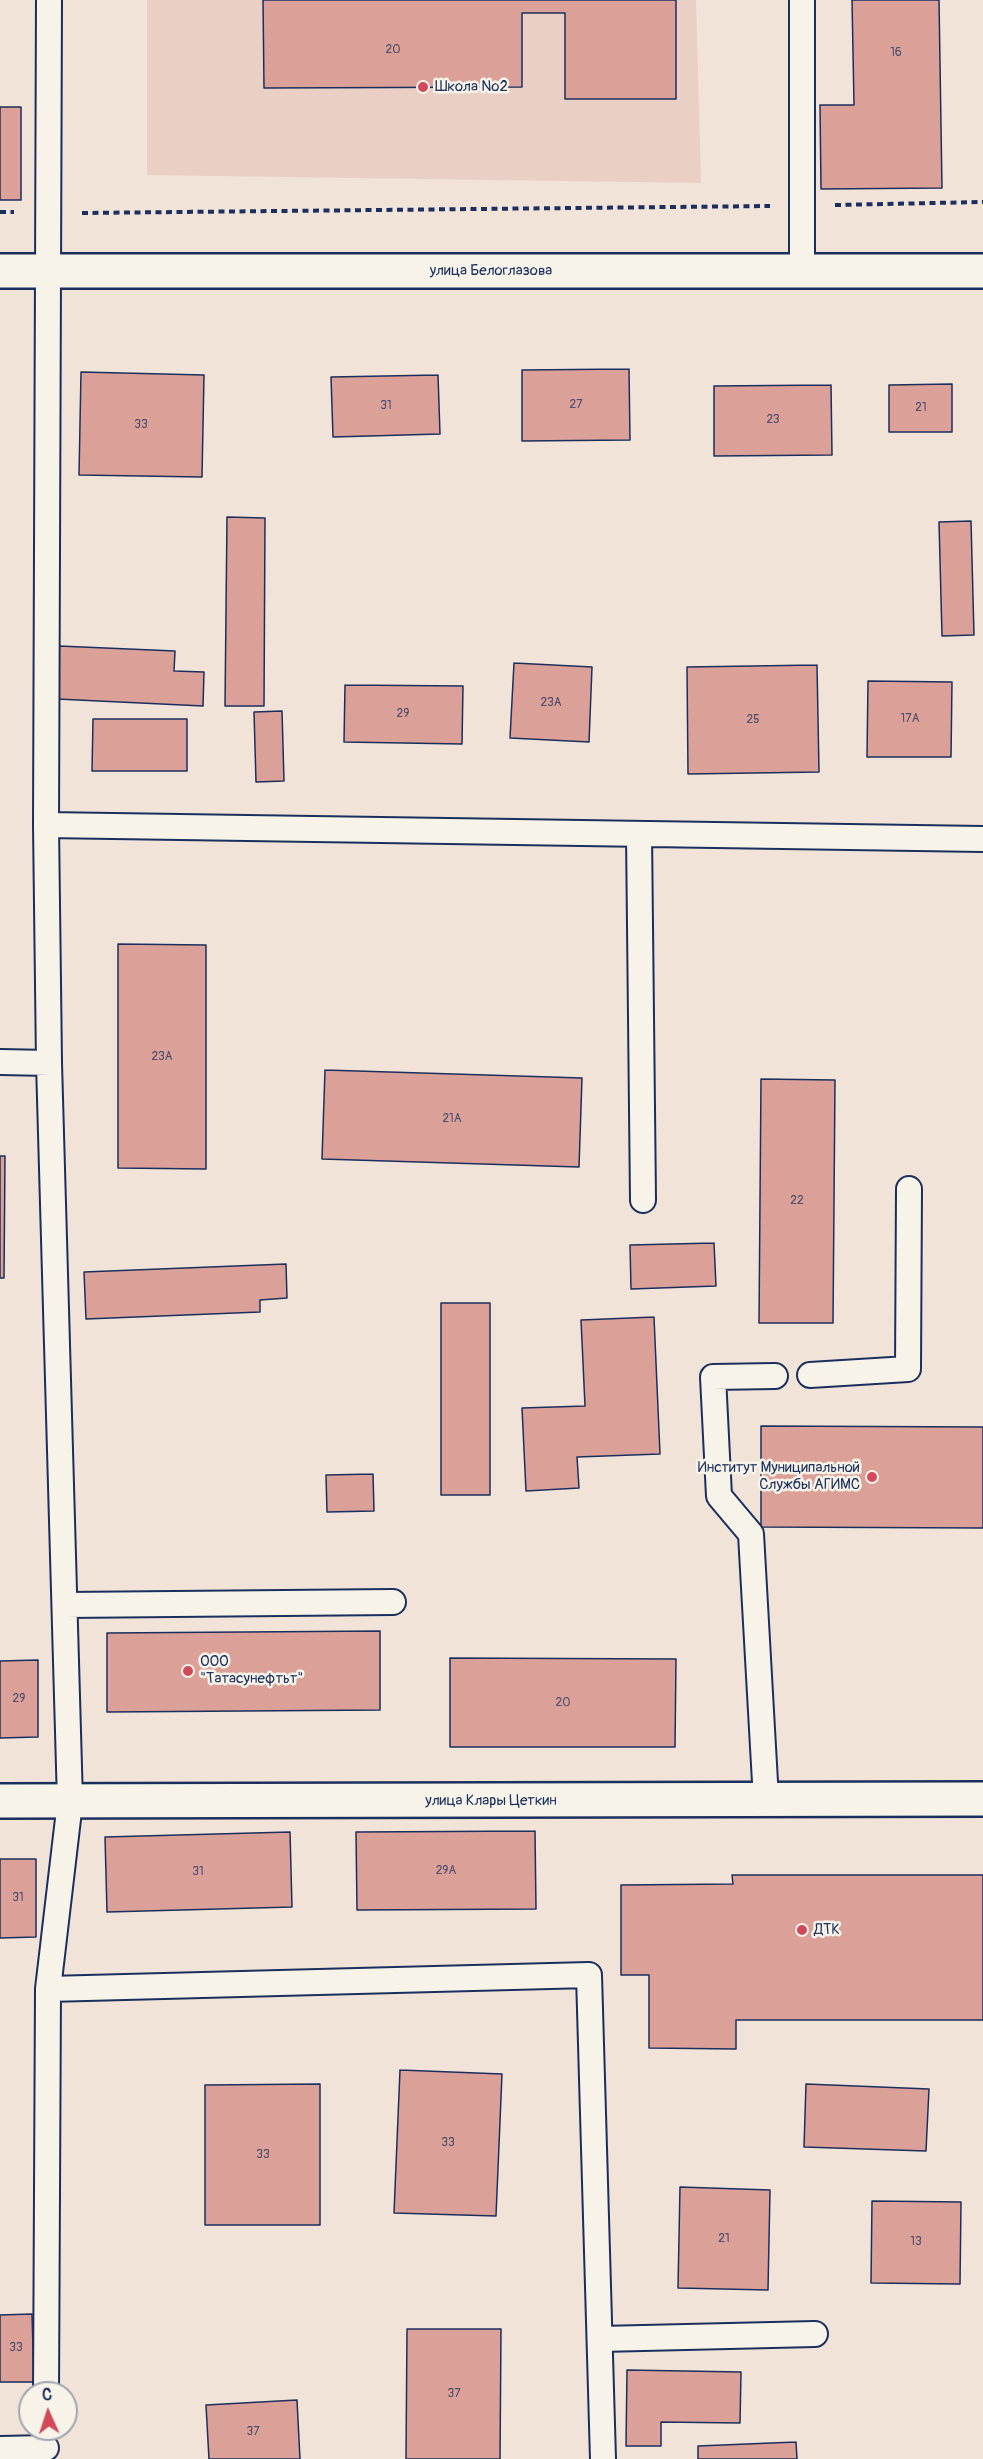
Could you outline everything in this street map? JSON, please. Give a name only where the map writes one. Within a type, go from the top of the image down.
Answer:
[{"type":"street","name":"улица Белоглазова","points":[[0,271],[983,271]]},
{"type":"street","name":"улица Клары Цеткин","points":[[0,1801],[983,1799]]},
{"type":"lane","points":[[46,2381],[48,1989],[70,1802],[49,1063],[46,825],[49,0]]},
{"type":"lane","points":[[802,0],[802,272]]},
{"type":"lane","points":[[46,825],[983,839]]},
{"type":"lane","points":[[639,834],[644,1200]]},
{"type":"lane","points":[[0,1062],[49,1063]]},
{"type":"lane","points":[[810,1375],[908,1369],[909,1189]]},
{"type":"lane","points":[[766,1800],[751,1534],[719,1496],[713,1377],[775,1376]]},
{"type":"lane","points":[[65,1605],[393,1602]]},
{"type":"lane","points":[[48,1989],[589,1975],[603,2459]]},
{"type":"lane","points":[[600,2339],[815,2334]]},
{"type":"lane","points":[[0,2449],[46,2445]]},
{"type":"path","points":[[0,212],[151,213],[802,206],[983,201]]},
{"type":"shaded area","name":"Школа №2","points":[[147,0],[696,0],[701,183],[147,175]]},
{"type":"building","points":[[263,0],[676,0],[676,99],[565,99],[565,13],[522,13],[522,87],[264,88]]},
{"type":"building","points":[[852,0],[939,0],[942,188],[821,189],[820,105],[854,105]]},
{"type":"building","points":[[0,107],[21,107],[21,200],[0,200]]},
{"type":"building","points":[[629,369],[630,440],[522,441],[522,370]]},
{"type":"building","points":[[81,372],[204,375],[202,477],[79,475]]},
{"type":"building","points":[[438,375],[440,434],[333,437],[331,377]]},
{"type":"building","points":[[952,384],[952,432],[889,432],[889,385]]},
{"type":"building","points":[[831,385],[832,455],[714,456],[714,386]]},
{"type":"building","points":[[227,517],[265,518],[264,706],[225,706]]},
{"type":"building","points":[[971,521],[974,635],[942,636],[939,522]]},
{"type":"building","points":[[59,646],[175,651],[174,671],[204,672],[203,706],[57,699]]},
{"type":"building","points":[[514,663],[592,667],[589,742],[510,738]]},
{"type":"building","points":[[817,665],[819,772],[688,774],[687,667]]},
{"type":"building","points":[[868,681],[952,682],[951,757],[867,757]]},
{"type":"building","points":[[345,685],[463,686],[462,744],[344,742]]},
{"type":"building","points":[[282,711],[284,781],[256,782],[254,712]]},
{"type":"building","points":[[93,719],[187,719],[187,771],[92,771]]},
{"type":"building","points":[[118,944],[206,945],[206,1169],[118,1168]]},
{"type":"building","points":[[325,1070],[582,1078],[579,1167],[322,1159]]},
{"type":"building","points":[[761,1079],[835,1080],[833,1323],[759,1323]]},
{"type":"building","points":[[0,1156],[5,1156],[4,1278],[0,1278]]},
{"type":"building","points":[[714,1243],[716,1286],[631,1289],[630,1245]]},
{"type":"building","points":[[286,1264],[287,1298],[260,1300],[260,1312],[86,1319],[84,1272]]},
{"type":"building","points":[[441,1303],[490,1303],[490,1495],[441,1495]]},
{"type":"building","points":[[654,1317],[660,1454],[577,1457],[579,1488],[526,1491],[522,1408],[585,1406],[581,1320]]},
{"type":"building","name":"Институт Муниципальной Службы АГИМС","points":[[761,1426],[983,1427],[983,1528],[761,1527]]},
{"type":"building","points":[[373,1474],[374,1511],[327,1512],[326,1475]]},
{"type":"building","points":[[380,1631],[380,1710],[107,1712],[107,1633]]},
{"type":"building","points":[[450,1658],[676,1659],[675,1747],[450,1747]]},
{"type":"building","points":[[38,1660],[38,1737],[0,1738],[0,1661]]},
{"type":"building","points":[[535,1831],[536,1909],[357,1910],[356,1832]]},
{"type":"building","points":[[290,1832],[292,1907],[107,1912],[105,1837]]},
{"type":"building","points":[[0,1859],[36,1859],[36,1937],[0,1938]]},
{"type":"building","name":"ДТК","points":[[732,1875],[983,1875],[983,2020],[736,2020],[736,2049],[649,2048],[649,1975],[621,1975],[621,1885],[733,1884]]},
{"type":"building","points":[[400,2070],[502,2074],[496,2216],[394,2213]]},
{"type":"building","points":[[320,2084],[320,2225],[205,2225],[205,2085]]},
{"type":"building","points":[[806,2084],[929,2089],[926,2151],[804,2147]]},
{"type":"building","points":[[680,2187],[770,2190],[768,2290],[678,2288]]},
{"type":"building","points":[[872,2201],[961,2202],[960,2284],[871,2283]]},
{"type":"building","points":[[32,2314],[34,2381],[0,2382],[0,2315]]},
{"type":"building","points":[[407,2329],[501,2329],[500,2459],[406,2459]]},
{"type":"building","points":[[627,2370],[741,2372],[740,2423],[661,2422],[661,2446],[626,2446]]},
{"type":"building","points":[[297,2400],[300,2459],[209,2459],[206,2405]]},
{"type":"building","points":[[796,2442],[797,2459],[698,2459],[698,2446]]},
{"type":"place","name":"Школа №2","points":[[423,87]]},
{"type":"place","name":"Институт Муниципальной Службы АГИМС","points":[[872,1477]]},
{"type":"place","name":"ООО \"Татасунефтьт\"","points":[[188,1671]]},
{"type":"place","name":"ДТК","points":[[802,1930]]}]
